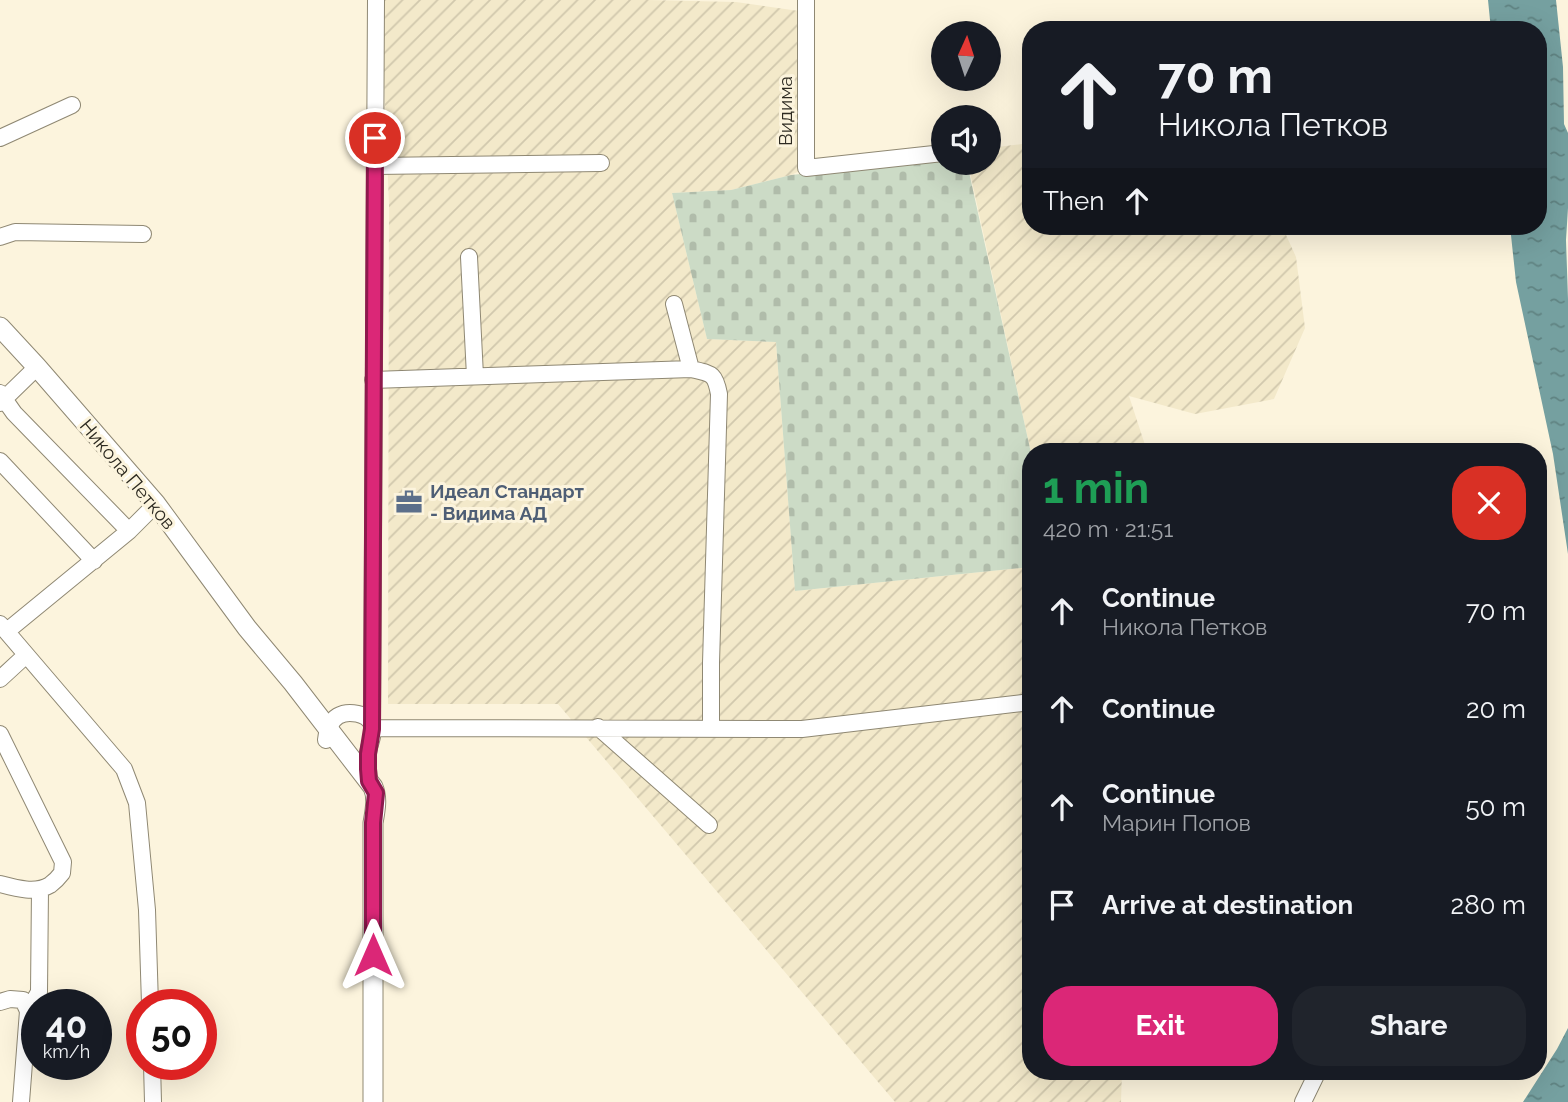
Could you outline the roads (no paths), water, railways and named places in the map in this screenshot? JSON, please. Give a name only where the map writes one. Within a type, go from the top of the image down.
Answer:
[{"type":"main road","name":"Никола Петков","points":[[0,327],[156,504],[247,628],[284,690],[327,734],[343,756],[366,797],[373,823]]},
{"type":"main road","name":"Никола Петков","points":[[343,756],[369,781],[376,793],[373,823]]},
{"type":"main road","points":[[373,823],[373,1102]]},
{"type":"street","points":[[369,781],[372,726],[376,0]]},
{"type":"street","name":"Видима","points":[[806,0],[806,168],[931,154]]},
{"type":"street","points":[[0,138],[72,104]]},
{"type":"street","points":[[374,166],[601,163]]},
{"type":"street","points":[[0,237],[15,232],[143,234]]},
{"type":"street","points":[[469,257],[475,376]]},
{"type":"street","points":[[674,304],[691,369]]},
{"type":"street","points":[[37,367],[1,398],[129,531]]},
{"type":"street","points":[[373,380],[691,369],[711,373],[717,380],[719,394],[711,729]]},
{"type":"street","points":[[0,461],[94,561]]},
{"type":"street","points":[[149,989],[137,803],[124,769],[3,628],[94,561],[156,504]]},
{"type":"street","points":[[0,680],[25,656]]},
{"type":"street","points":[[348,713],[362,701],[371,688]]},
{"type":"street","points":[[327,734],[335,718],[348,713],[362,715],[372,726],[802,729],[1022,703]]},
{"type":"street","points":[[598,727],[709,825]]},
{"type":"street","points":[[0,734],[62,862],[62,873],[49,886],[20,890],[0,884]]},
{"type":"street","points":[[343,756],[369,747]]},
{"type":"street","points":[[38,989],[40,889]]},
{"type":"street","points":[[0,1002],[21,1000]]},
{"type":"street","points":[[21,1102],[23,1080]]},
{"type":"street","points":[[152,1080],[153,1102]]},
{"type":"street","points":[[1303,1102],[1314,1080]]},
{"type":"water","points":[[1488,0],[1556,0],[1563,67],[1564,124],[1568,133],[1568,554],[1553,454],[1516,282],[1511,235],[1547,235],[1547,21],[1490,21]]},
{"type":"water","points":[[1568,1028],[1568,1102],[1523,1102],[1537,1080],[1547,1080],[1547,1065]]},
{"type":"place","name":"Идеал Стандарт - Видима АД","points":[[409,502]]}]
